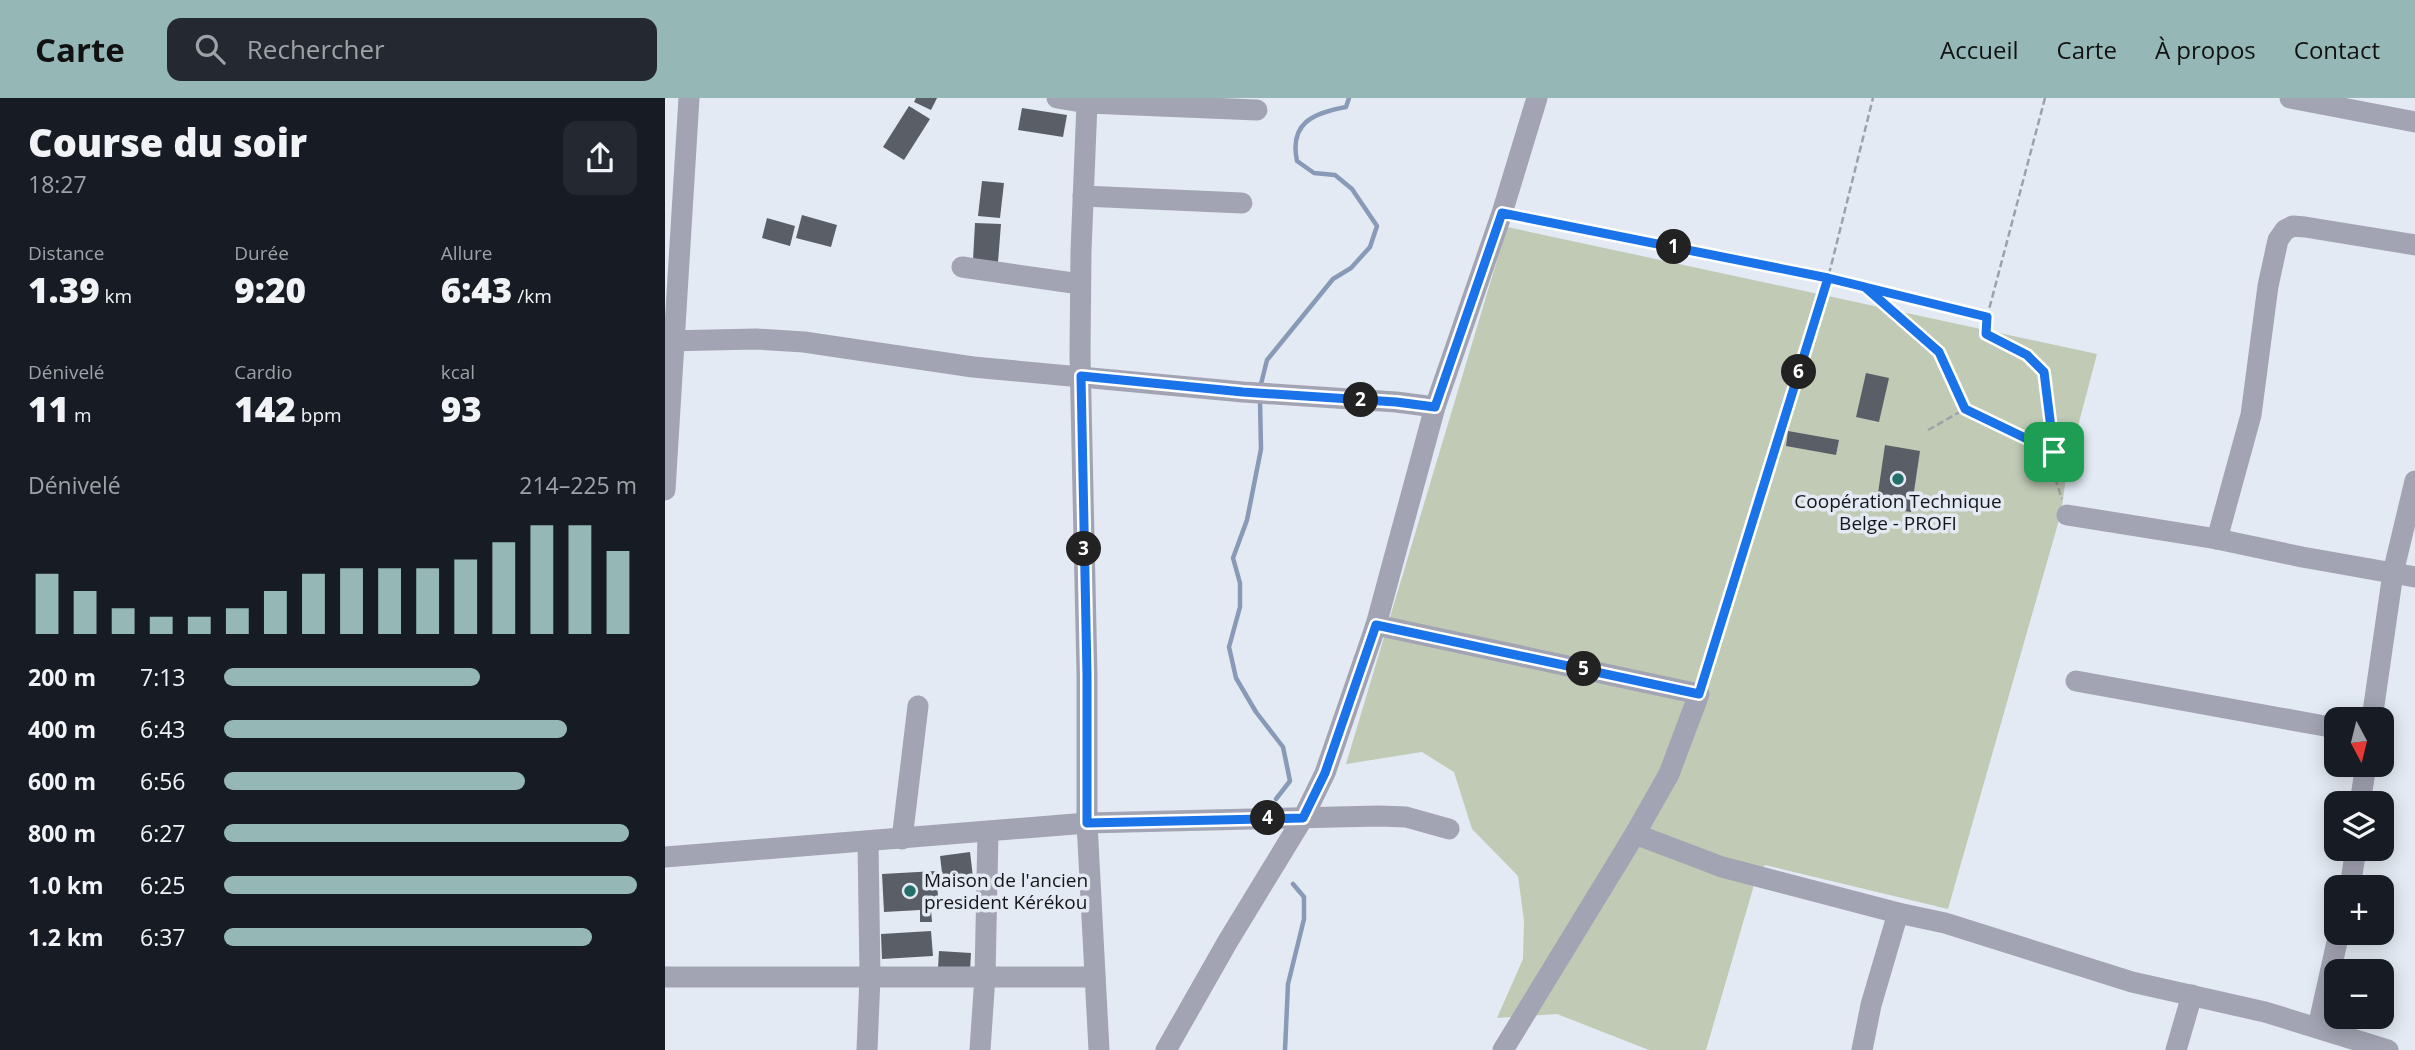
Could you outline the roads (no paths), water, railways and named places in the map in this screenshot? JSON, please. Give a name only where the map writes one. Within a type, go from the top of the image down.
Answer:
[{"type":"street","points":[[665,490],[670,340],[689,98]]},
{"type":"street","points":[[1057,98],[1087,103],[1257,110]]},
{"type":"street","points":[[1166,1050],[1303,818],[1325,773],[1376,625],[1435,407],[1502,213],[1537,98]]},
{"type":"street","points":[[2290,98],[2415,122]]},
{"type":"street","points":[[1087,103],[1080,284],[1081,376],[1087,823],[1099,1050]]},
{"type":"street","points":[[1083,196],[1242,203]]},
{"type":"street","points":[[2217,539],[2251,415],[2268,286],[2278,240],[2285,230],[2293,226],[2415,245]]},
{"type":"street","points":[[961,267],[1080,284]]},
{"type":"street","points":[[670,340],[756,339],[804,342],[973,367],[1435,407]]},
{"type":"street","points":[[2374,707],[2393,573],[2415,481]]},
{"type":"street","points":[[2067,515],[2217,539],[2302,558],[2415,577]]},
{"type":"street","points":[[1376,625],[1699,694],[1669,774],[1503,1050]]},
{"type":"street","points":[[2076,681],[2324,726]]},
{"type":"street","points":[[902,839],[918,706]]},
{"type":"street","points":[[665,857],[1087,823],[1406,817],[1449,830]]},
{"type":"street","points":[[980,1050],[985,976],[988,832]]},
{"type":"street","points":[[1635,834],[1721,867],[1945,923],[2133,982],[2318,1027],[2388,1050]]},
{"type":"street","points":[[867,1050],[870,977],[868,841]]},
{"type":"street","points":[[1862,1050],[1871,1005],[1898,913]]},
{"type":"street","points":[[2318,1027],[2336,945]]},
{"type":"street","points":[[665,977],[1095,977]]},
{"type":"street","points":[[2176,1050],[2192,995]]},
{"type":"waterway","points":[[1260,388],[1267,360],[1333,279],[1351,268],[1370,247],[1377,226],[1352,189],[1335,175],[1314,173],[1297,161],[1295,148],[1300,129],[1314,117],[1346,107],[1349,98]]},
{"type":"waterway","points":[[1260,400],[1261,449],[1247,520],[1233,558],[1240,583],[1240,607],[1229,647],[1236,678],[1256,712],[1283,747],[1290,781],[1276,799]]},
{"type":"waterway","points":[[1285,1050],[1288,984],[1304,919],[1304,897],[1293,884]]},
{"type":"place","name":"Coopération Technique Belge - PROFI","points":[[1898,479]]},
{"type":"place","name":"Maison de l'ancien president Kérékou","points":[[910,891]]}]
